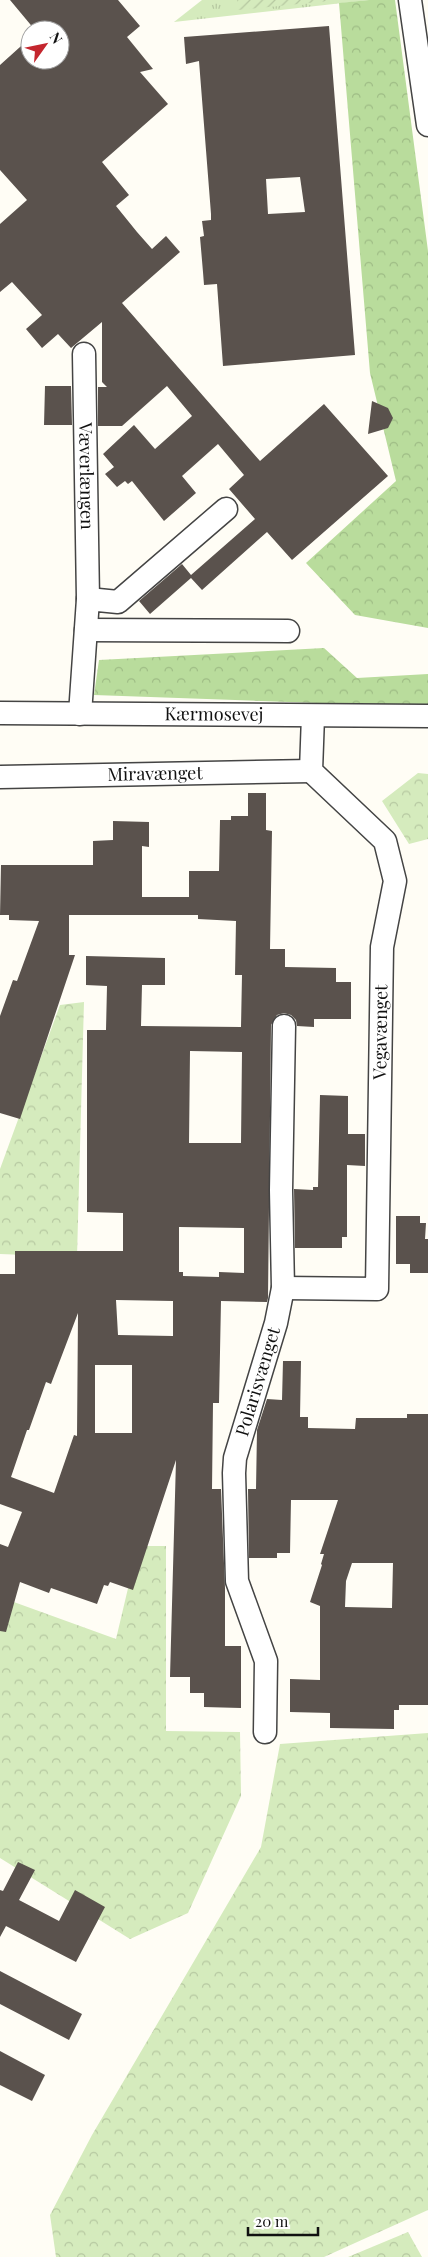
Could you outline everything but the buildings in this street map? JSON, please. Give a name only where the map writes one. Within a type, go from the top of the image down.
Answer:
[{"type":"street","points":[[410,0],[428,125]]},
{"type":"street","name":"Væverlængen","points":[[80,714],[88,599],[84,354]]},
{"type":"street","points":[[88,599],[118,602],[226,509]]},
{"type":"street","points":[[86,630],[288,630]]},
{"type":"street","name":"Kærmosevej","points":[[0,713],[428,716]]},
{"type":"street","points":[[310,771],[313,716]]},
{"type":"street","name":"Miravænget","points":[[0,777],[310,771]]},
{"type":"street","name":"Vegavænget","points":[[283,1288],[377,1289],[382,947],[395,881],[386,841],[310,771]]},
{"type":"street","name":"Polarisvænget","points":[[265,1732],[266,1661],[237,1581],[234,1473],[235,1458],[276,1323],[283,1288],[281,1190],[284,1026]]},
{"type":"green space","points":[[202,0],[369,0],[174,22]]},
{"type":"green space","points":[[237,0],[328,0],[328,1],[238,10]]},
{"type":"green space","points":[[395,0],[428,251],[428,628],[355,615],[306,563],[396,481],[370,373],[339,3]]},
{"type":"green space","points":[[324,648],[357,678],[428,674],[428,707],[94,695],[99,660]]},
{"type":"green space","points":[[418,773],[428,774],[428,839],[409,844],[382,801]]},
{"type":"green space","points":[[84,1002],[77,1257],[0,1254],[0,1169],[60,1005]]},
{"type":"green space","points":[[138,1546],[166,1546],[166,1731],[240,1732],[241,1796],[188,1913],[130,1939],[0,1858],[0,1597],[116,1639]]},
{"type":"green space","points":[[428,1733],[428,2210],[324,2257],[56,2257],[50,2215],[92,2135],[261,1847],[280,1744]]},
{"type":"green space","points":[[408,2232],[422,2257],[348,2257]]}]
